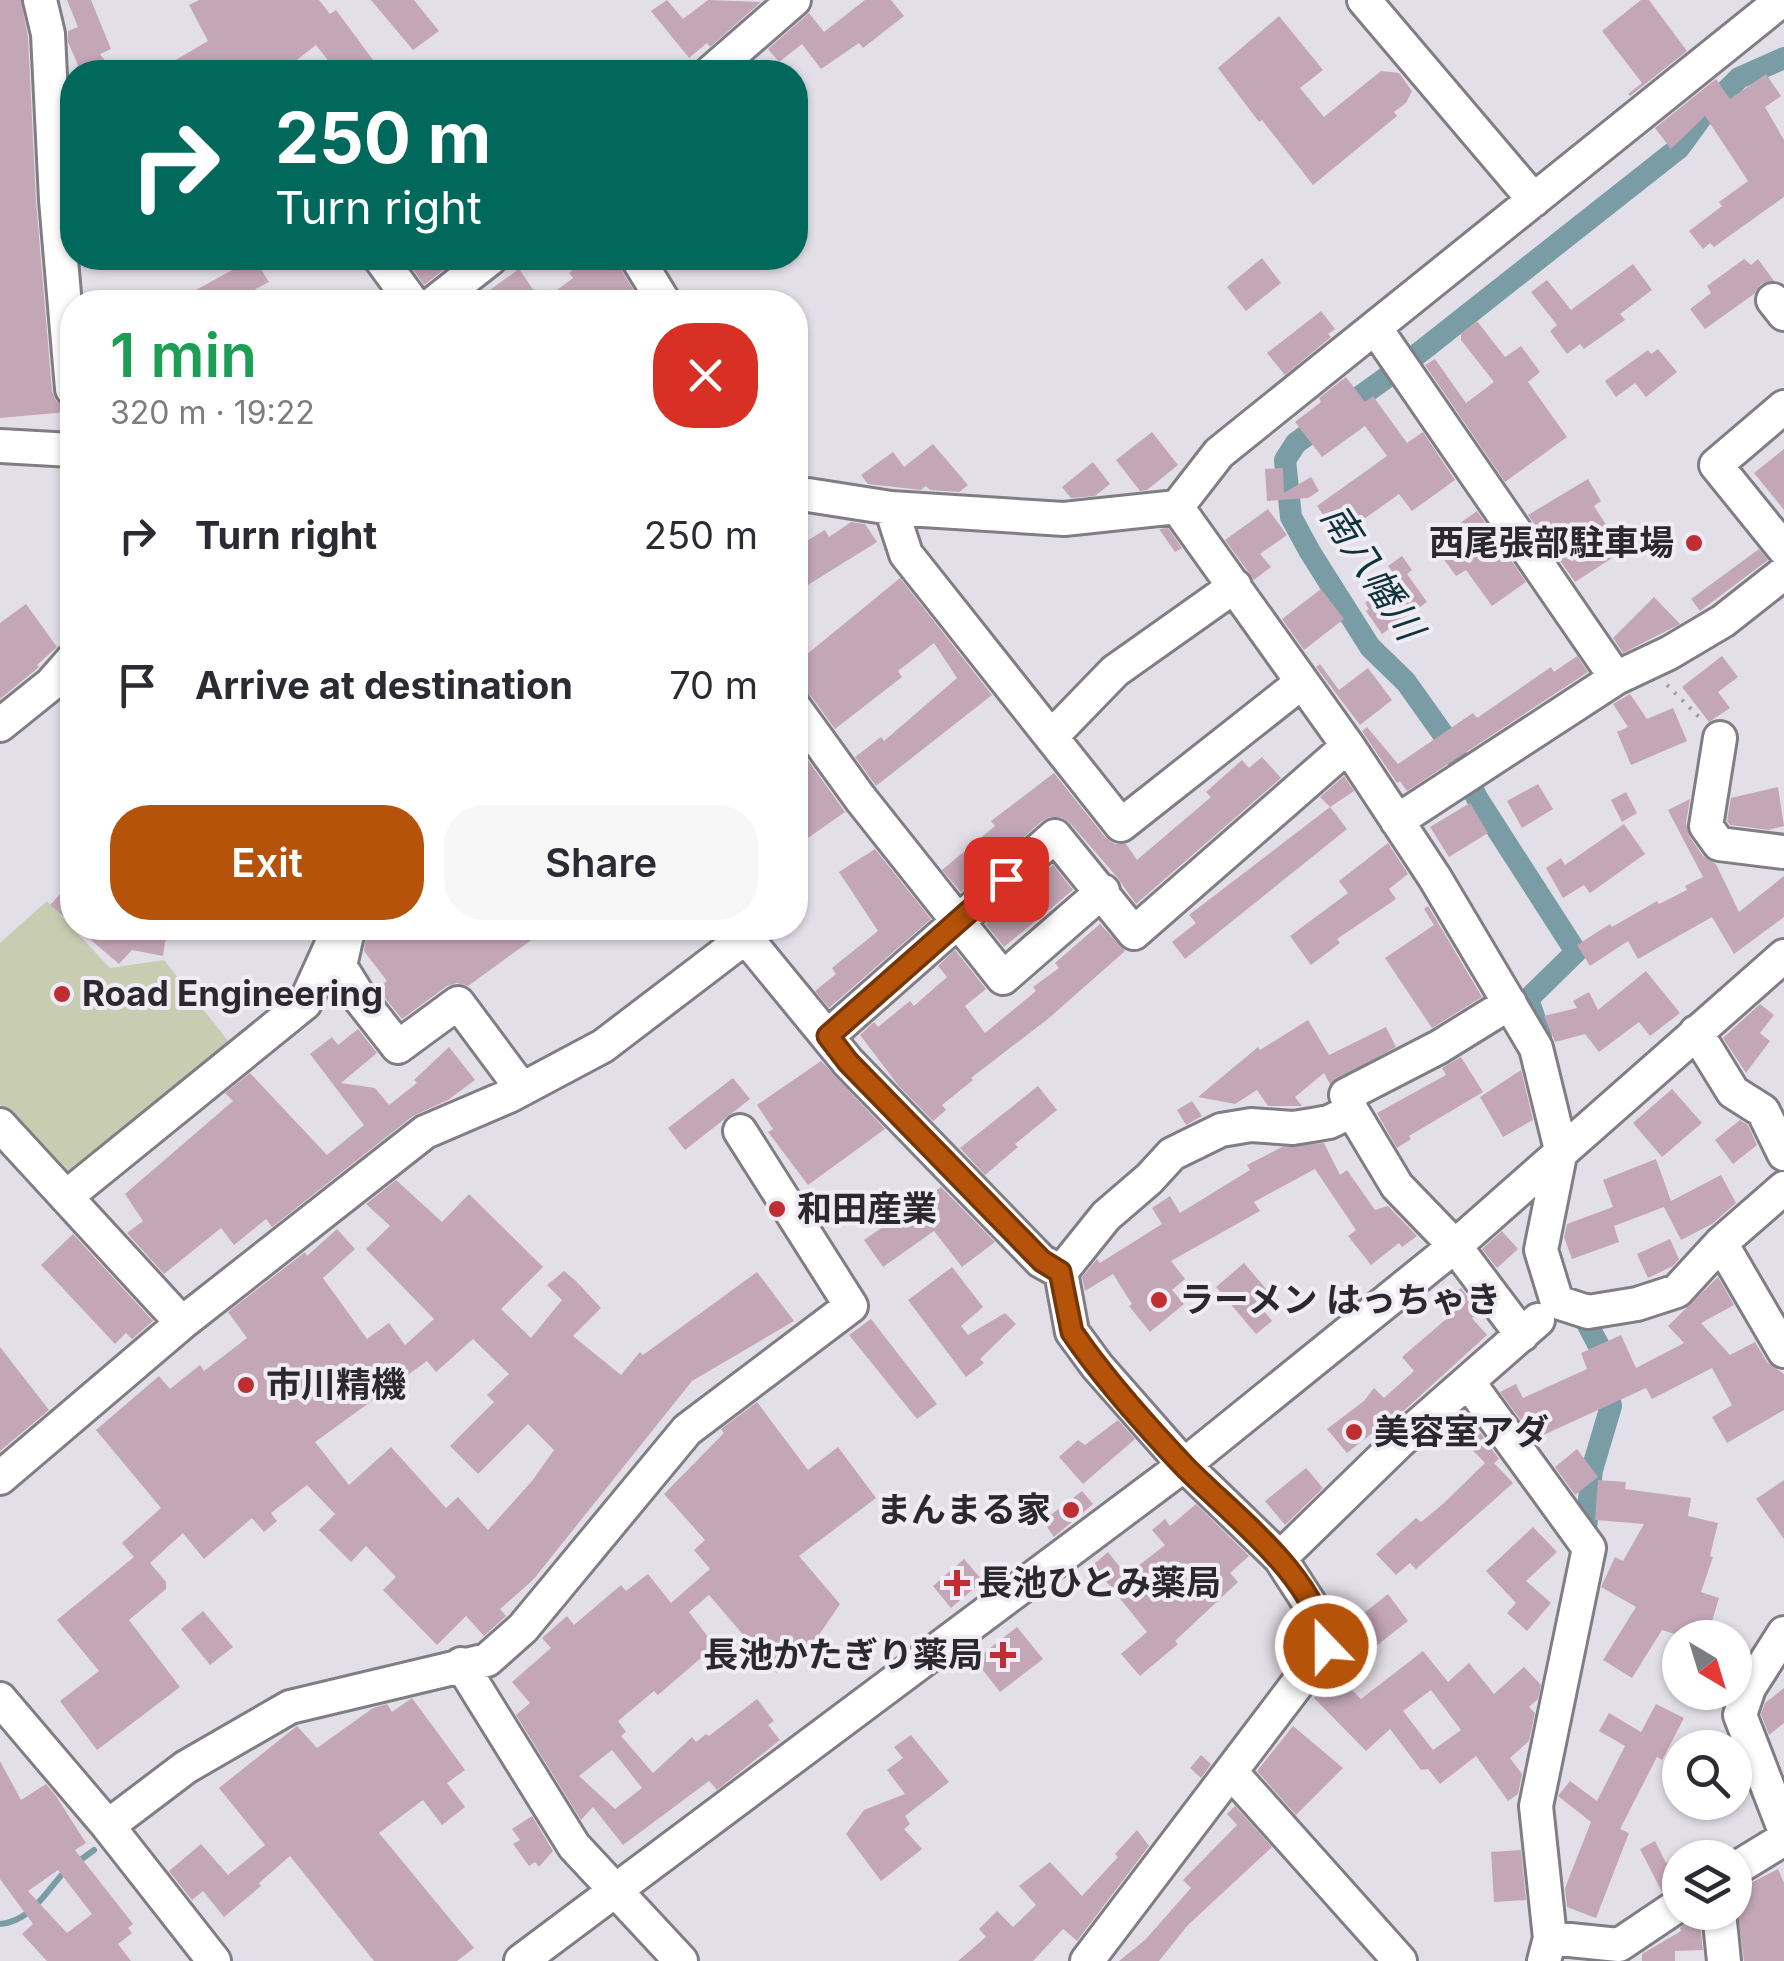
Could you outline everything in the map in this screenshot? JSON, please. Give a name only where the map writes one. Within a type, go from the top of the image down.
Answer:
[{"type":"street","points":[[40,0],[48,34],[60,243]]},
{"type":"street","points":[[725,60],[794,0]]},
{"type":"street","points":[[1364,0],[1534,200]]},
{"type":"street","points":[[808,493],[891,508],[1064,519],[1177,508],[1219,453],[1782,0]]},
{"type":"street","points":[[50,84],[60,95]]},
{"type":"street","points":[[451,290],[476,270]]},
{"type":"street","points":[[1376,329],[1616,678]]},
{"type":"street","points":[[1784,407],[1716,465],[1784,549]]},
{"type":"street","points":[[0,446],[60,449]]},
{"type":"street","points":[[891,508],[906,554],[1121,825],[1302,683]]},
{"type":"street","points":[[1177,508],[1348,746],[1435,878],[1536,1048],[1561,1150],[1541,1250],[1557,1302]]},
{"type":"street","points":[[1396,822],[1616,678],[1723,621],[1784,573]]},
{"type":"street","points":[[1052,737],[1115,671],[1235,586]]},
{"type":"street","points":[[0,724],[60,674]]},
{"type":"street","points":[[808,725],[1004,978],[1103,891]]},
{"type":"street","points":[[1720,738],[1706,826],[1718,844],[1784,852]]},
{"type":"street","points":[[828,1036],[1055,836],[1134,933],[1348,746]]},
{"type":"street","points":[[305,1003],[334,940]]},
{"type":"street","points":[[345,940],[340,966],[398,1047],[458,1003],[516,1081],[508,1096]]},
{"type":"street","points":[[0,1478],[182,1323],[425,1132],[508,1096],[603,1046],[732,940]]},
{"type":"street","points":[[749,940],[848,1062],[1042,1261],[1060,1272],[1072,1332],[1096,1366],[1184,1465],[1280,1558],[1323,1624],[1326,1646],[1087,1961]]},
{"type":"street","points":[[521,1961],[1184,1465],[1455,1246],[1784,956]]},
{"type":"street","points":[[66,1196],[305,1003],[326,992],[361,1000]]},
{"type":"street","points":[[1510,1003],[1439,1047],[1346,1095],[1397,1186],[1455,1246],[1522,1335]]},
{"type":"street","points":[[1696,1032],[1733,1092],[1763,1110],[1784,1154]]},
{"type":"street","points":[[1060,1272],[1106,1216],[1172,1154],[1221,1130],[1251,1125],[1312,1125],[1352,1111]]},
{"type":"street","points":[[0,1126],[182,1323]]},
{"type":"street","points":[[108,1826],[186,1767],[290,1707],[487,1660],[522,1628],[687,1430],[850,1306],[740,1132]]},
{"type":"street","points":[[1557,1302],[1588,1312],[1637,1304],[1677,1291],[1721,1243],[1784,1188]]},
{"type":"street","points":[[1721,1243],[1784,1351]]},
{"type":"street","points":[[1280,1558],[1399,1442],[1557,1302]]},
{"type":"street","points":[[1469,1383],[1589,1548],[1536,1806],[1547,1949],[1623,1953],[1662,1919]]},
{"type":"street","points":[[1784,1633],[1749,1688],[1740,1715],[1784,1828]]},
{"type":"street","points":[[461,1664],[574,1846],[681,1961]]},
{"type":"street","points":[[0,1698],[214,1961]]},
{"type":"street","points":[[1230,1772],[1400,1961]]},
{"type":"street","points":[[1752,1859],[1784,1839]]},
{"type":"street","points":[[1721,1930],[1724,1961]]},
{"type":"path","points":[[1646,664],[1720,738]]},
{"type":"green space","points":[[47,901],[60,915],[60,940],[84,940],[110,968],[164,960],[229,1042],[84,1168],[64,1171],[0,1104],[0,943]]},
{"type":"building","points":[[0,0],[21,0],[28,37],[36,201],[52,391],[60,404],[60,413],[0,418]]},
{"type":"building","points":[[67,0],[91,0],[111,49],[100,54],[104,60],[76,60],[68,31],[78,27]]},
{"type":"building","points":[[199,0],[319,0],[330,14],[336,10],[373,60],[328,60],[316,45],[297,60],[176,60],[208,41],[189,5]]},
{"type":"building","points":[[371,0],[414,0],[439,31],[413,50]]},
{"type":"building","points":[[667,0],[683,19],[708,0],[761,2],[710,47],[707,43],[689,58],[651,11]]},
{"type":"building","points":[[865,0],[891,0],[904,16],[863,48],[859,43],[821,69],[802,44],[782,60],[768,49],[809,13],[824,32]]},
{"type":"building","points":[[1641,0],[1649,0],[1687,51],[1630,96],[1642,83],[1602,31]]},
{"type":"building","points":[[1279,16],[1323,70],[1300,88],[1324,117],[1381,71],[1399,73],[1412,91],[1406,103],[1394,112],[1397,116],[1313,185],[1218,68]]},
{"type":"building","points":[[1766,74],[1781,96],[1765,107],[1784,140],[1784,197],[1714,247],[1710,243],[1703,249],[1689,231],[1748,181],[1705,116],[1671,149],[1655,128],[1716,79],[1730,99]]},
{"type":"building","points":[[1262,258],[1281,283],[1246,311],[1227,287]]},
{"type":"building","points":[[1744,259],[1751,265],[1758,259],[1774,281],[1761,284],[1754,294],[1705,329],[1690,309],[1711,293],[1707,286]]},
{"type":"building","points":[[1633,264],[1652,290],[1620,314],[1625,320],[1584,349],[1580,344],[1567,354],[1550,331],[1557,325],[1531,292],[1547,280],[1571,310]]},
{"type":"building","points":[[232,270],[262,270],[269,282],[254,290],[196,290]]},
{"type":"building","points":[[414,270],[443,270],[424,285]]},
{"type":"building","points":[[520,270],[534,290],[490,290]]},
{"type":"building","points":[[621,270],[634,290],[557,290],[573,278],[569,273]]},
{"type":"building","points":[[1321,311],[1335,329],[1328,334],[1331,337],[1285,375],[1267,353]]},
{"type":"building","points":[[1477,321],[1505,357],[1521,346],[1540,372],[1528,382],[1567,437],[1505,482],[1425,365],[1435,359],[1466,403],[1494,382],[1461,340],[1461,334]]},
{"type":"building","points":[[1658,349],[1677,372],[1646,397],[1635,383],[1616,397],[1605,381],[1648,350],[1651,354]]},
{"type":"building","points":[[1346,377],[1365,402],[1373,396],[1407,443],[1423,432],[1455,480],[1412,511],[1399,494],[1339,537],[1317,506],[1387,456],[1365,426],[1322,457],[1295,422]]},
{"type":"building","points":[[1152,432],[1178,465],[1147,490],[1140,491],[1116,460]]},
{"type":"building","points":[[933,444],[968,485],[959,492],[930,490],[926,486],[921,490],[868,484],[861,475],[893,452],[904,467]]},
{"type":"building","points":[[1784,449],[1784,510],[1754,473]]},
{"type":"building","points":[[1093,462],[1110,484],[1095,496],[1071,498],[1062,487]]},
{"type":"building","points":[[1283,468],[1284,493],[1311,477],[1319,491],[1308,498],[1267,501],[1265,469]]},
{"type":"building","points":[[1588,479],[1601,501],[1594,506],[1623,551],[1575,582],[1528,515]]},
{"type":"building","points":[[1268,509],[1287,535],[1260,554],[1271,567],[1254,580],[1225,540]]},
{"type":"building","points":[[1477,511],[1526,582],[1492,606],[1466,570],[1456,576],[1432,543]]},
{"type":"building","points":[[851,522],[865,524],[877,542],[808,585],[808,540],[825,530],[829,537]]},
{"type":"building","points":[[1168,528],[1182,548],[1175,552],[1159,529]]},
{"type":"building","points":[[1759,549],[1768,560],[1700,611],[1691,599]]},
{"type":"building","points":[[1402,556],[1412,570],[1407,574],[1427,602],[1382,634],[1365,603],[1398,579],[1388,566]]},
{"type":"building","points":[[900,578],[992,695],[876,786],[855,757],[881,737],[884,741],[957,678],[934,643],[898,671],[902,677],[835,729],[808,694],[808,653]]},
{"type":"building","points":[[1321,589],[1344,619],[1304,650],[1282,619]]},
{"type":"building","points":[[1654,597],[1680,624],[1623,653],[1613,638]]},
{"type":"building","points":[[26,604],[57,647],[0,699],[0,623]]},
{"type":"building","points":[[1577,656],[1588,672],[1407,791],[1400,781],[1397,783],[1362,731],[1367,727],[1398,764],[1473,713],[1477,718],[1551,667],[1554,672]]},
{"type":"building","points":[[1722,656],[1738,677],[1718,692],[1730,708],[1709,722],[1682,687]]},
{"type":"building","points":[[1320,664],[1339,690],[1368,668],[1392,700],[1360,725],[1316,667]]},
{"type":"building","points":[[1630,694],[1647,719],[1673,708],[1687,741],[1631,765],[1617,732],[1628,727],[1613,704]]},
{"type":"building","points":[[1262,757],[1281,778],[1136,904],[1117,877],[1061,817],[1042,821],[961,892],[942,870],[995,826],[991,821],[1054,773],[1105,837],[1115,844],[1126,844],[1137,860],[1211,797],[1206,792],[1242,760],[1249,768]]},
{"type":"building","points":[[808,760],[845,812],[808,838]]},
{"type":"building","points":[[1344,776],[1354,791],[1330,807],[1320,797]]},
{"type":"building","points":[[1538,784],[1553,809],[1522,828],[1507,801]]},
{"type":"building","points":[[1778,787],[1784,826],[1769,830],[1730,825],[1727,821],[1731,798]]},
{"type":"building","points":[[1626,792],[1637,813],[1622,822],[1611,800]]},
{"type":"building","points":[[1690,799],[1686,823],[1689,836],[1703,856],[1716,864],[1739,912],[1784,876],[1784,917],[1734,954],[1712,917],[1638,959],[1628,941],[1590,966],[1577,945],[1610,924],[1612,927],[1657,901],[1659,904],[1687,890],[1685,886],[1703,877],[1668,810]]},
{"type":"building","points":[[1470,803],[1488,833],[1449,857],[1430,827]]},
{"type":"building","points":[[1330,807],[1347,829],[1185,959],[1172,942],[1196,923],[1189,915]]},
{"type":"building","points":[[1624,824],[1645,854],[1590,893],[1584,885],[1563,898],[1546,868],[1561,858],[1565,865]]},
{"type":"building","points":[[1388,843],[1408,874],[1389,889],[1396,899],[1337,939],[1340,943],[1311,965],[1290,936],[1348,893],[1339,881]]},
{"type":"building","points":[[875,849],[931,919],[829,1008],[815,991],[836,974],[832,968],[878,931],[839,872]]},
{"type":"building","points":[[1053,865],[1073,890],[1004,947],[986,924]]},
{"type":"building","points":[[60,894],[60,914],[50,905]]},
{"type":"building","points":[[1428,906],[1482,997],[1432,1028],[1385,958],[1434,925],[1424,909]]},
{"type":"building","points":[[1100,924],[1125,951],[1049,1018],[971,1078],[942,1105],[946,1110],[933,1121],[898,1085],[860,1035],[874,1022],[878,1027],[910,1001],[914,1006],[947,977],[938,966],[955,950],[986,989],[965,1006],[985,1033],[1036,991],[1033,987],[1059,968],[1055,963]]},
{"type":"building","points":[[91,940],[167,940],[163,956],[132,950],[119,964]]},
{"type":"building","points":[[365,940],[531,940],[468,986],[447,986],[402,1019],[377,988],[387,981],[364,951]]},
{"type":"building","points":[[1646,971],[1680,1013],[1650,1036],[1639,1022],[1599,1052],[1585,1034],[1555,1042],[1544,1016],[1577,1008],[1573,1001],[1589,992],[1598,1010]]},
{"type":"building","points":[[1760,1004],[1774,1015],[1760,1033],[1770,1041],[1746,1073],[1723,1038]]},
{"type":"building","points":[[1308,1020],[1329,1055],[1386,1027],[1396,1047],[1330,1084],[1324,1073],[1295,1097],[1302,1106],[1268,1106],[1257,1090],[1235,1104],[1198,1097],[1258,1047],[1260,1050]]},
{"type":"building","points":[[358,1029],[377,1053],[341,1083],[375,1088],[389,1105],[417,1083],[414,1080],[449,1047],[475,1080],[448,1100],[413,1116],[272,1227],[266,1219],[234,1245],[221,1228],[164,1274],[127,1233],[143,1221],[125,1194],[233,1101],[225,1093],[250,1073],[327,1155],[364,1125],[310,1054],[332,1037],[338,1045]]},
{"type":"building","points":[[1461,1057],[1483,1092],[1409,1136],[1411,1139],[1397,1148],[1377,1113],[1446,1075],[1442,1068]]},
{"type":"building","points":[[821,1061],[885,1129],[808,1185],[768,1132],[773,1129],[757,1105]]},
{"type":"building","points":[[1521,1070],[1533,1120],[1503,1137],[1480,1097]]},
{"type":"building","points":[[733,1078],[750,1099],[685,1150],[668,1128]]},
{"type":"building","points":[[1038,1086],[1057,1110],[985,1175],[960,1148]]},
{"type":"building","points":[[1672,1089],[1702,1123],[1662,1157],[1633,1123]]},
{"type":"building","points":[[1192,1101],[1202,1116],[1186,1125],[1177,1110]]},
{"type":"building","points":[[1740,1120],[1748,1125],[1757,1145],[1733,1164],[1715,1140]]},
{"type":"building","points":[[1324,1143],[1340,1175],[1347,1170],[1375,1210],[1388,1206],[1417,1236],[1402,1247],[1399,1243],[1371,1265],[1348,1236],[1356,1230],[1315,1169],[1254,1202],[1260,1211],[1171,1261],[1185,1279],[1172,1290],[1184,1304],[1150,1332],[1129,1306],[1132,1304],[1113,1274],[1085,1291],[1082,1277],[1097,1259],[1100,1263],[1162,1224],[1152,1208],[1170,1196],[1180,1213],[1250,1170],[1247,1165],[1282,1147]]},
{"type":"building","points":[[1656,1159],[1671,1201],[1721,1175],[1736,1203],[1712,1224],[1681,1240],[1664,1207],[1614,1226],[1619,1242],[1572,1259],[1564,1237],[1567,1224],[1613,1207],[1603,1180]]},
{"type":"building","points":[[396,1180],[442,1222],[469,1194],[543,1267],[501,1309],[531,1338],[562,1300],[547,1285],[564,1271],[601,1308],[573,1336],[621,1375],[640,1352],[643,1355],[757,1272],[794,1321],[692,1381],[533,1580],[500,1609],[506,1616],[484,1636],[466,1616],[437,1645],[383,1590],[396,1577],[366,1546],[351,1562],[319,1530],[335,1514],[307,1485],[271,1513],[277,1521],[264,1532],[252,1518],[204,1559],[183,1533],[150,1563],[166,1582],[166,1589],[129,1620],[180,1687],[97,1750],[60,1701],[99,1671],[57,1620],[134,1557],[122,1543],[161,1508],[96,1430],[159,1376],[170,1389],[200,1365],[204,1371],[247,1338],[228,1312],[305,1252],[307,1256],[337,1229],[355,1249],[323,1278],[367,1339],[389,1323],[405,1345],[434,1319],[366,1249],[390,1226],[366,1204]],"holes":[[[473,1339],[509,1374],[487,1395],[494,1402],[450,1446],[478,1474],[528,1424],[554,1450],[488,1530],[458,1497],[446,1508],[391,1447],[349,1485],[315,1442],[427,1361],[436,1372]]]},
{"type":"building","points":[[941,1187],[995,1242],[962,1267],[934,1231],[883,1267],[864,1240]]},
{"type":"building","points":[[1502,1231],[1518,1249],[1497,1268],[1482,1249]]},
{"type":"building","points":[[73,1234],[153,1321],[132,1339],[126,1333],[115,1344],[41,1265]]},
{"type":"building","points":[[1670,1239],[1679,1259],[1648,1278],[1637,1254]]},
{"type":"building","points":[[1244,1263],[1267,1290],[1254,1298],[1272,1321],[1256,1334],[1216,1287]]},
{"type":"building","points":[[952,1267],[983,1307],[961,1326],[968,1335],[1005,1313],[1016,1324],[980,1359],[984,1363],[966,1377],[908,1300]]},
{"type":"building","points":[[1718,1277],[1734,1305],[1701,1323],[1730,1355],[1755,1342],[1767,1362],[1784,1374],[1784,1410],[1727,1443],[1712,1417],[1732,1405],[1712,1368],[1652,1399],[1646,1388],[1539,1437],[1532,1417],[1522,1422],[1500,1392],[1516,1384],[1523,1398],[1587,1369],[1581,1353],[1621,1335],[1636,1368],[1684,1343],[1668,1326]]},
{"type":"building","points":[[1461,1288],[1480,1313],[1472,1318],[1487,1335],[1387,1426],[1385,1423],[1347,1453],[1327,1429],[1364,1401],[1374,1388],[1384,1398],[1414,1371],[1402,1357],[1466,1302],[1458,1290]]},
{"type":"building","points":[[871,1319],[937,1404],[917,1419],[849,1335]]},
{"type":"building","points":[[0,1347],[49,1410],[0,1451]]},
{"type":"building","points":[[757,1402],[808,1470],[838,1447],[876,1498],[799,1556],[840,1604],[819,1635],[776,1673],[709,1595],[689,1612],[715,1646],[658,1695],[654,1691],[618,1721],[626,1732],[621,1736],[653,1773],[692,1737],[696,1742],[706,1734],[709,1736],[757,1699],[774,1721],[768,1725],[780,1740],[717,1790],[709,1781],[623,1845],[593,1807],[581,1820],[516,1715],[530,1703],[512,1682],[551,1648],[542,1638],[567,1616],[574,1625],[621,1585],[626,1591],[648,1574],[671,1603],[710,1569],[694,1550],[705,1540],[664,1494],[724,1433],[721,1429]],"holes":[[[612,1750],[642,1788],[615,1809],[579,1776]]]},
{"type":"building","points":[[1118,1420],[1135,1439],[1083,1484],[1059,1457],[1078,1440],[1085,1445]]},
{"type":"building","points":[[1476,1427],[1499,1459],[1494,1463],[1513,1483],[1416,1569],[1410,1563],[1396,1575],[1376,1554],[1416,1518],[1421,1522],[1444,1503],[1485,1463],[1463,1440]]},
{"type":"building","points":[[1577,1449],[1598,1477],[1575,1495],[1555,1467]]},
{"type":"building","points":[[1306,1468],[1323,1488],[1285,1525],[1265,1501]]},
{"type":"building","points":[[1598,1480],[1626,1482],[1625,1489],[1691,1498],[1688,1516],[1718,1523],[1710,1556],[1713,1557],[1701,1592],[1719,1598],[1712,1620],[1662,1620],[1662,1630],[1632,1678],[1603,1660],[1636,1607],[1601,1587],[1615,1557],[1623,1561],[1644,1524],[1595,1520]]},
{"type":"building","points":[[1784,1480],[1784,1539],[1756,1499]]},
{"type":"building","points":[[1082,1491],[1093,1504],[1054,1537],[1043,1521]]},
{"type":"building","points":[[1196,1504],[1249,1556],[1230,1573],[1238,1582],[1175,1641],[1178,1644],[1140,1676],[1121,1654],[1147,1632],[1093,1565],[1108,1552],[1124,1572],[1130,1567],[1133,1570],[1165,1545],[1152,1530],[1165,1519],[1170,1526]]},
{"type":"building","points":[[1533,1527],[1557,1552],[1526,1581],[1551,1603],[1527,1631],[1507,1613],[1516,1603],[1486,1571]]},
{"type":"building","points":[[964,1559],[983,1581],[951,1608],[933,1586]]},
{"type":"building","points":[[1388,1594],[1408,1621],[1375,1647],[1354,1621]]},
{"type":"building","points":[[203,1611],[233,1647],[210,1665],[181,1629]]},
{"type":"building","points":[[1017,1627],[1043,1659],[1000,1692],[975,1660]]},
{"type":"building","points":[[1423,1651],[1448,1682],[1469,1663],[1494,1694],[1524,1667],[1541,1685],[1538,1699],[1529,1707],[1535,1713],[1529,1741],[1510,1758],[1522,1774],[1518,1794],[1508,1801],[1476,1756],[1440,1784],[1428,1769],[1421,1770],[1390,1729],[1366,1751],[1314,1698],[1337,1675],[1361,1699]],"holes":[[[1431,1690],[1461,1730],[1433,1750],[1403,1711]]]},
{"type":"building","points":[[1784,1688],[1784,1723],[1769,1735],[1761,1714],[1765,1703]]},
{"type":"building","points":[[412,1698],[465,1770],[447,1783],[465,1807],[442,1825],[423,1800],[379,1833],[474,1948],[457,1961],[374,1961],[290,1856],[224,1917],[203,1891],[192,1900],[169,1871],[201,1844],[228,1875],[265,1845],[219,1788],[297,1726],[317,1748],[373,1708],[387,1704],[392,1712]]},
{"type":"building","points":[[1656,1704],[1684,1718],[1678,1730],[1662,1730],[1662,1760],[1657,1757],[1620,1829],[1629,1833],[1596,1918],[1567,1907],[1565,1888],[1591,1822],[1558,1796],[1570,1781],[1597,1801],[1625,1746],[1599,1731],[1609,1713],[1641,1732]]},
{"type":"building","points":[[1293,1726],[1343,1768],[1296,1815],[1257,1771]]},
{"type":"building","points":[[911,1735],[949,1782],[905,1816],[910,1824],[904,1829],[922,1849],[881,1881],[846,1834],[864,1810],[905,1794],[887,1770],[903,1758],[894,1747]]},
{"type":"building","points":[[1201,1755],[1211,1764],[1201,1778],[1190,1768]]},
{"type":"building","points":[[0,1761],[21,1800],[46,1784],[56,1796],[86,1843],[75,1850],[133,1924],[128,1928],[132,1933],[118,1944],[131,1961],[47,1961],[22,1934],[33,1924],[0,1879]],"holes":[[[58,1870],[92,1914],[67,1933],[28,1891]]]},
{"type":"building","points":[[1235,1806],[1272,1847],[1188,1925],[1159,1961],[1119,1961],[1145,1940],[1191,1888],[1183,1880],[1237,1825],[1227,1814]]},
{"type":"building","points":[[532,1816],[553,1851],[539,1867],[535,1862],[529,1866],[513,1844],[520,1840],[512,1829]]},
{"type":"building","points":[[1137,1830],[1149,1846],[1077,1941],[1063,1929],[1033,1961],[958,1961],[986,1937],[979,1929],[997,1911],[1013,1927],[1036,1905],[1019,1886],[1050,1862],[1082,1896]]},
{"type":"building","points":[[1655,1841],[1662,1855],[1662,1892],[1640,1849]]},
{"type":"building","points":[[1521,1850],[1526,1900],[1494,1902],[1491,1852]]},
{"type":"building","points":[[1778,1869],[1784,1883],[1784,1961],[1744,1961],[1740,1930],[1752,1930],[1752,1882]]},
{"type":"building","points":[[1701,1930],[1703,1950],[1675,1951],[1675,1961],[1642,1961],[1642,1954],[1681,1931]]},
{"type":"waterway","name":"南八幡川","points":[[1541,1037],[1528,999],[1576,952],[1477,798],[1450,744],[1406,682],[1370,647],[1310,552],[1291,517],[1285,460],[1296,443],[1405,364],[1679,148],[1706,111],[1739,78],[1784,58]]},
{"type":"waterway","name":"南八幡川","points":[[1580,1310],[1600,1348],[1611,1406],[1592,1470],[1586,1529]]},
{"type":"waterway","points":[[75,1864],[94,1850]]},
{"type":"waterway","points":[[0,1924],[29,1912],[65,1871]]},
{"type":"place","name":"西尾張部駐車場","points":[[1694,543]]},
{"type":"place","name":"Road Engineering","points":[[62,994]]},
{"type":"place","name":"和田産業","points":[[777,1209]]},
{"type":"place","name":"ラーメン はっちゃき","points":[[1159,1300]]},
{"type":"place","name":"市川精機","points":[[246,1385]]},
{"type":"place","name":"美容室アダ","points":[[1354,1432]]},
{"type":"place","name":"まんまる家","points":[[1071,1510]]},
{"type":"place","name":"長池ひとみ薬局","points":[[957,1583]]},
{"type":"place","name":"長池かたぎり薬局","points":[[1003,1655]]},
{"type":"route","points":[[1006,879],[828,1036],[848,1062],[1042,1261],[1060,1272],[1072,1332],[1096,1366],[1184,1465],[1280,1558],[1323,1624],[1326,1646]]}]
